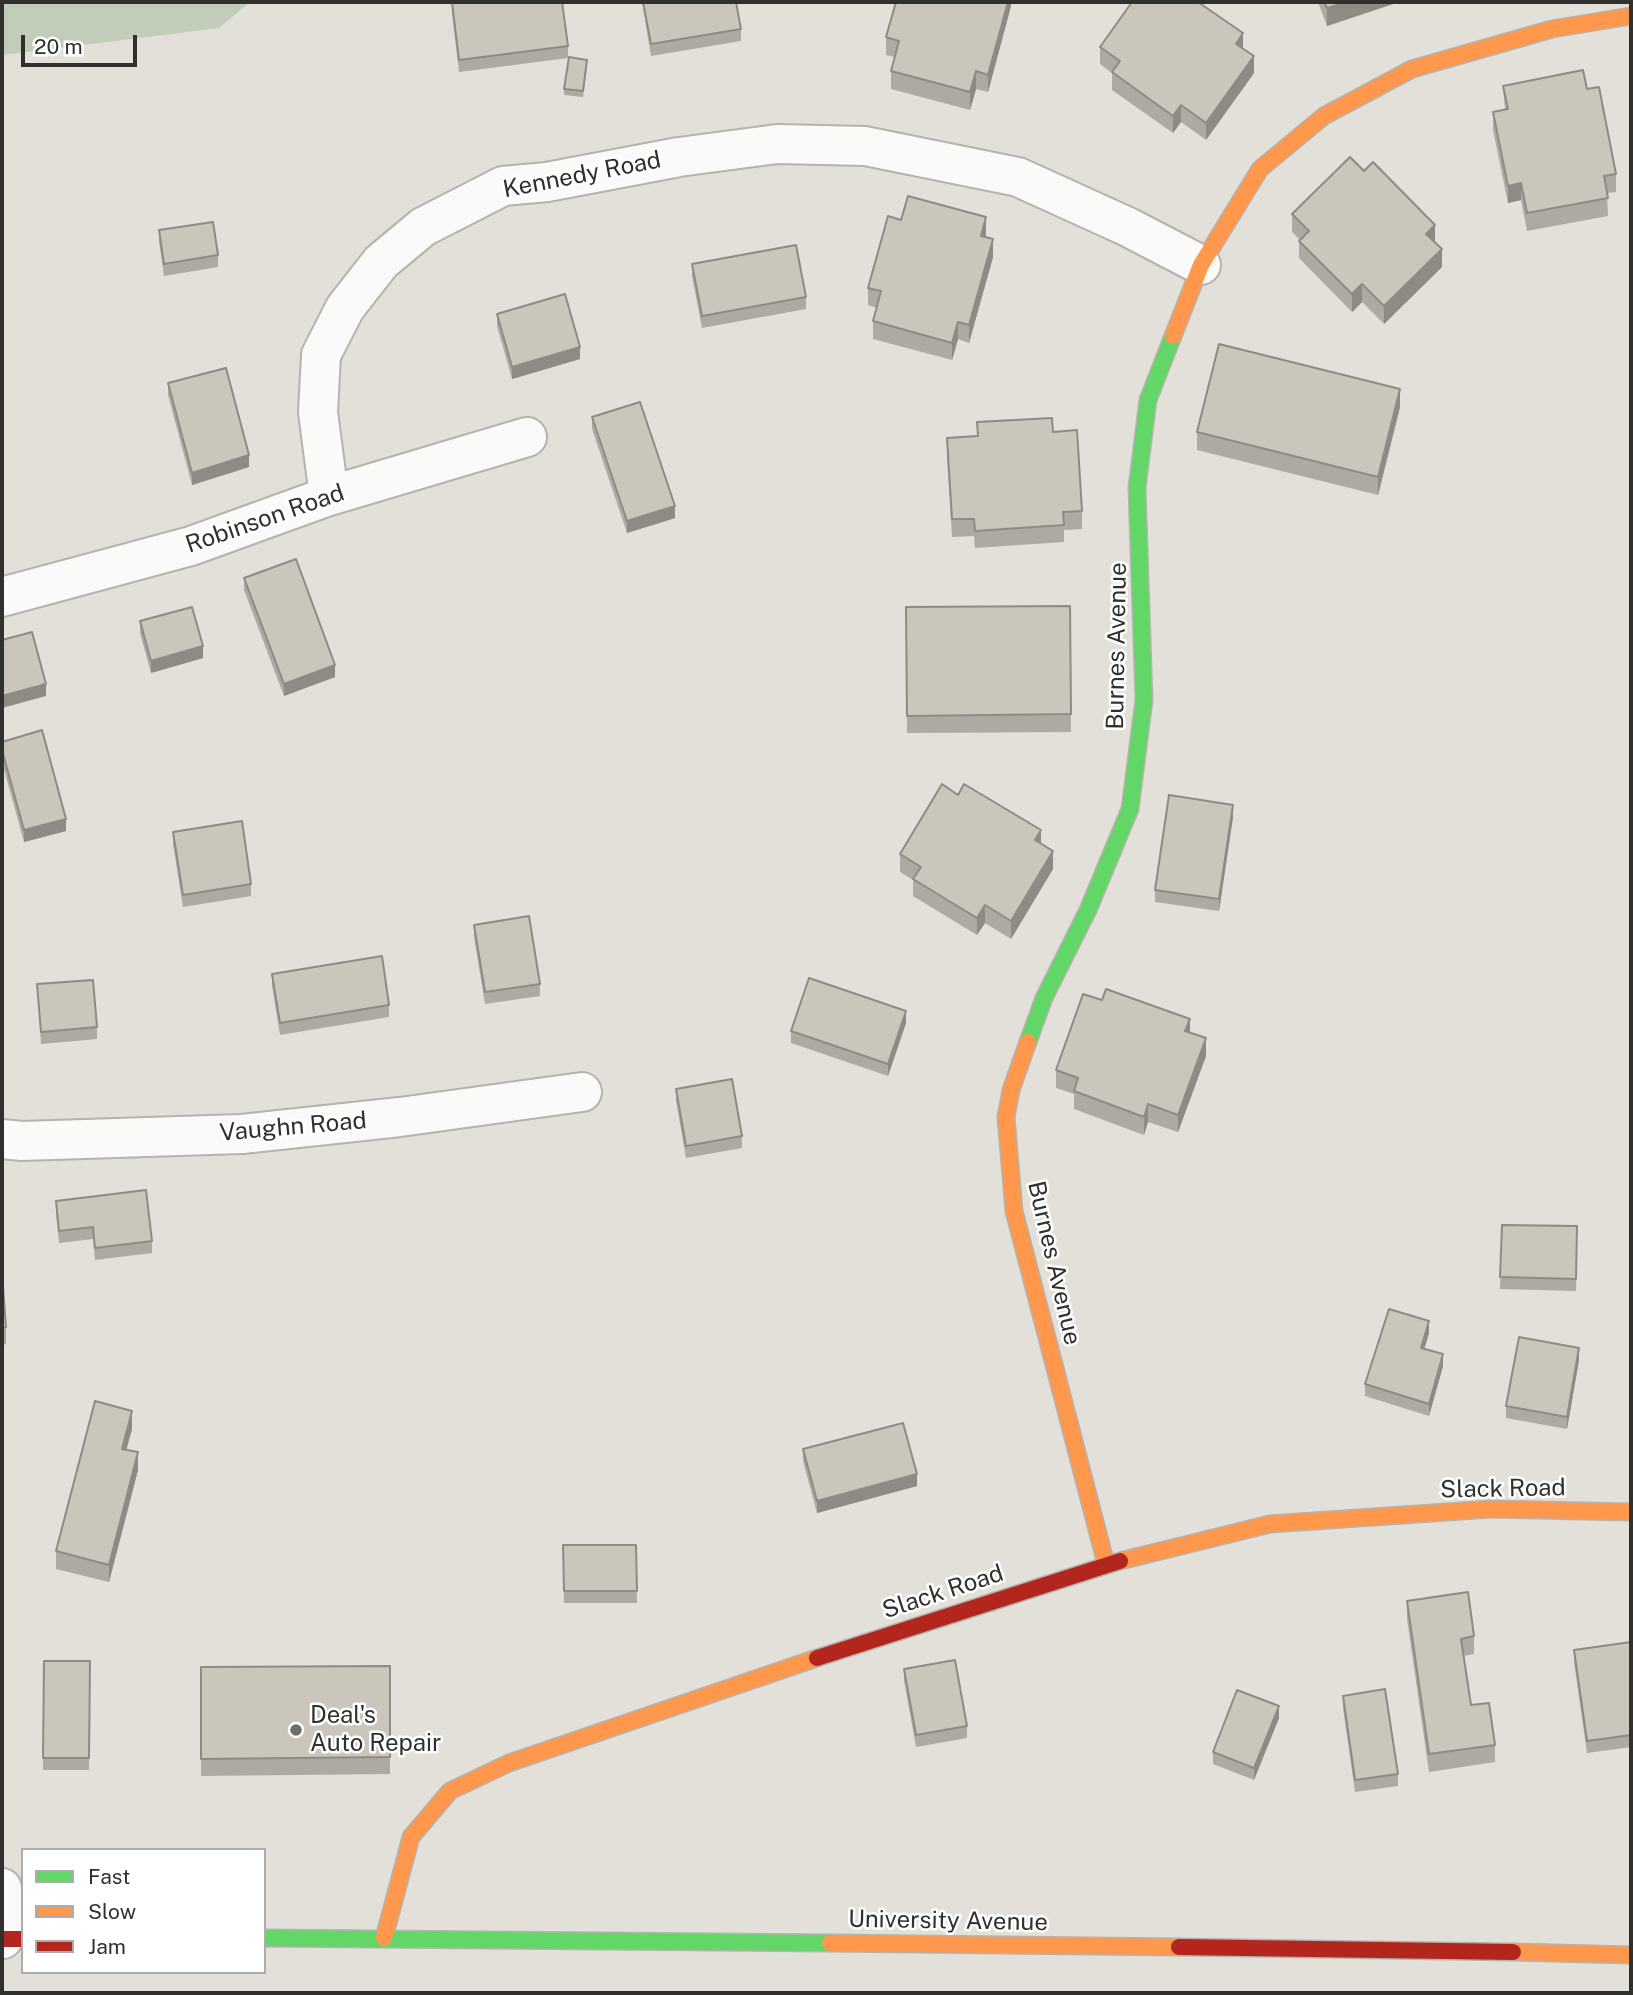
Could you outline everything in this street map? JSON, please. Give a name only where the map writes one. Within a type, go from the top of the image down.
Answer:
[{"type":"street","name":"Burnes Avenue","points":[[1106,1564],[1014,1212],[1006,1117],[1011,1090],[1044,998],[1088,910],[1130,809],[1144,699],[1137,488],[1148,400],[1201,265],[1260,169],[1324,116],[1412,68],[1552,29],[1631,16]]},
{"type":"street","name":"Kennedy Road","points":[[329,495],[318,412],[321,355],[345,308],[381,262],[423,227],[503,186],[777,144],[865,146],[1018,177],[1128,227],[1201,265]]},
{"type":"street","name":"Robinson Road","points":[[2,597],[191,546],[329,495],[527,438]]},
{"type":"street","name":"Vaughn Road","points":[[2,1139],[22,1141],[242,1134],[400,1117],[582,1092]]},
{"type":"street","name":"Slack Road","points":[[384,1937],[411,1837],[450,1791],[521,1758],[866,1641],[1106,1564],[1270,1524],[1491,1509],[1631,1512]]},
{"type":"street","points":[[2,1888],[9,1939]]},
{"type":"street","name":"University Avenue","points":[[266,1938],[384,1937],[1381,1949],[1631,1955]]},
{"type":"green space","points":[[2,2],[250,2],[219,28],[2,55]]},
{"type":"building","points":[[452,2],[562,2],[568,46],[459,60]]},
{"type":"building","points":[[643,2],[736,2],[741,29],[651,44]]},
{"type":"building","points":[[896,2],[1008,2],[988,75],[976,71],[970,92],[891,71],[899,41],[886,37]]},
{"type":"building","points":[[1132,2],[1198,2],[1243,33],[1236,44],[1254,56],[1206,123],[1181,105],[1173,116],[1112,72],[1120,61],[1100,47]]},
{"type":"building","points":[[1324,2],[1347,2],[1327,8]]},
{"type":"building","points":[[569,57],[587,60],[583,91],[564,89]]},
{"type":"building","points":[[1583,70],[1587,89],[1599,87],[1616,174],[1604,176],[1608,198],[1527,213],[1521,183],[1508,186],[1493,112],[1508,109],[1503,86]]},
{"type":"building","points":[[1350,157],[1364,171],[1373,162],[1435,225],[1426,234],[1442,249],[1384,306],[1362,284],[1352,294],[1299,241],[1309,231],[1292,214]]},
{"type":"building","points":[[908,196],[986,217],[981,236],[993,239],[969,325],[958,322],[952,343],[873,321],[881,291],[868,288],[888,216],[901,220]]},
{"type":"building","points":[[213,222],[218,255],[164,264],[159,230]]},
{"type":"building","points":[[796,245],[806,297],[702,316],[692,264]]},
{"type":"building","points":[[565,294],[580,347],[512,367],[497,314]]},
{"type":"building","points":[[1219,344],[1400,389],[1378,477],[1197,432]]},
{"type":"building","points":[[226,368],[249,455],[192,473],[168,383]]},
{"type":"building","points":[[640,402],[675,506],[627,521],[592,417]]},
{"type":"building","points":[[1052,418],[1053,432],[1077,430],[1082,511],[1063,512],[1064,525],[975,531],[974,519],[952,519],[947,438],[978,436],[977,422]]},
{"type":"building","points":[[296,559],[335,665],[284,684],[244,578]]},
{"type":"building","points":[[1070,606],[1071,714],[907,716],[906,607]]},
{"type":"building","points":[[192,607],[203,646],[151,661],[140,621]]},
{"type":"building","points":[[32,632],[46,684],[2,696],[2,640]]},
{"type":"building","points":[[42,730],[66,819],[24,830],[2,742]]},
{"type":"building","points":[[942,784],[958,795],[964,784],[1041,830],[1035,840],[1053,851],[1011,921],[985,905],[977,918],[913,879],[921,867],[900,854]]},
{"type":"building","points":[[1169,795],[1233,805],[1219,899],[1155,890]]},
{"type":"building","points":[[242,821],[251,884],[183,895],[173,832]]},
{"type":"building","points":[[529,916],[540,984],[485,992],[474,925]]},
{"type":"building","points":[[382,956],[389,1005],[280,1023],[272,974]]},
{"type":"building","points":[[809,978],[906,1011],[888,1064],[791,1031]]},
{"type":"building","points":[[93,980],[97,1027],[41,1032],[37,984]]},
{"type":"building","points":[[1106,989],[1190,1019],[1185,1031],[1206,1038],[1178,1115],[1148,1104],[1144,1117],[1074,1091],[1078,1078],[1056,1070],[1083,994],[1102,1000]]},
{"type":"building","points":[[732,1079],[742,1136],[686,1146],[676,1089]]},
{"type":"building","points":[[146,1190],[152,1241],[95,1248],[93,1227],[59,1231],[56,1201]]},
{"type":"building","points":[[1502,1225],[1577,1226],[1576,1279],[1500,1277]]},
{"type":"building","points":[[2,1274],[6,1327],[2,1327]]},
{"type":"building","points":[[1389,1309],[1429,1321],[1421,1348],[1443,1354],[1429,1404],[1365,1384]]},
{"type":"building","points":[[1519,1337],[1579,1348],[1567,1417],[1506,1406]]},
{"type":"building","points":[[95,1401],[132,1411],[122,1449],[138,1452],[109,1565],[56,1551]]},
{"type":"building","points":[[903,1423],[917,1474],[817,1501],[803,1449]]},
{"type":"building","points":[[563,1545],[636,1545],[637,1591],[564,1591]]},
{"type":"building","points":[[1468,1592],[1474,1636],[1461,1639],[1471,1705],[1489,1703],[1495,1745],[1429,1754],[1407,1601]]},
{"type":"building","points":[[1631,1642],[1631,1735],[1587,1741],[1574,1650]]},
{"type":"building","points":[[955,1660],[967,1726],[916,1735],[904,1669]]},
{"type":"building","points":[[44,1661],[90,1661],[89,1758],[43,1758]]},
{"type":"building","name":"Deal's Auto Repair","points":[[390,1666],[390,1757],[201,1759],[201,1667]]},
{"type":"building","points":[[1385,1689],[1398,1774],[1355,1780],[1343,1696]]},
{"type":"building","points":[[1237,1690],[1279,1706],[1254,1768],[1213,1752]]},
{"type":"traffic: fast","points":[[1028,1042],[1044,998],[1088,910],[1130,809],[1144,700],[1137,488],[1148,400],[1173,336]]},
{"type":"traffic: fast","points":[[266,1938],[830,1943]]},
{"type":"traffic: slow","points":[[1173,336],[1201,265],[1260,169],[1324,116],[1412,69],[1552,29],[1631,16]]},
{"type":"traffic: slow","points":[[1028,1042],[1011,1090],[1006,1117],[1014,1211],[1106,1564]]},
{"type":"traffic: slow","points":[[1120,1561],[1270,1524],[1491,1509],[1631,1512]]},
{"type":"traffic: slow","points":[[384,1938],[411,1837],[450,1791],[509,1763],[817,1658]]},
{"type":"traffic: slow","points":[[830,1943],[1179,1947]]},
{"type":"traffic: slow","points":[[1513,1952],[1631,1955]]},
{"type":"traffic: jam","points":[[817,1658],[1120,1561]]},
{"type":"traffic: jam","points":[[2,1939],[21,1939]]},
{"type":"traffic: jam","points":[[1179,1947],[1513,1952]]},
{"type":"place","name":"Deal's Auto Repair","points":[[296,1730]]}]
